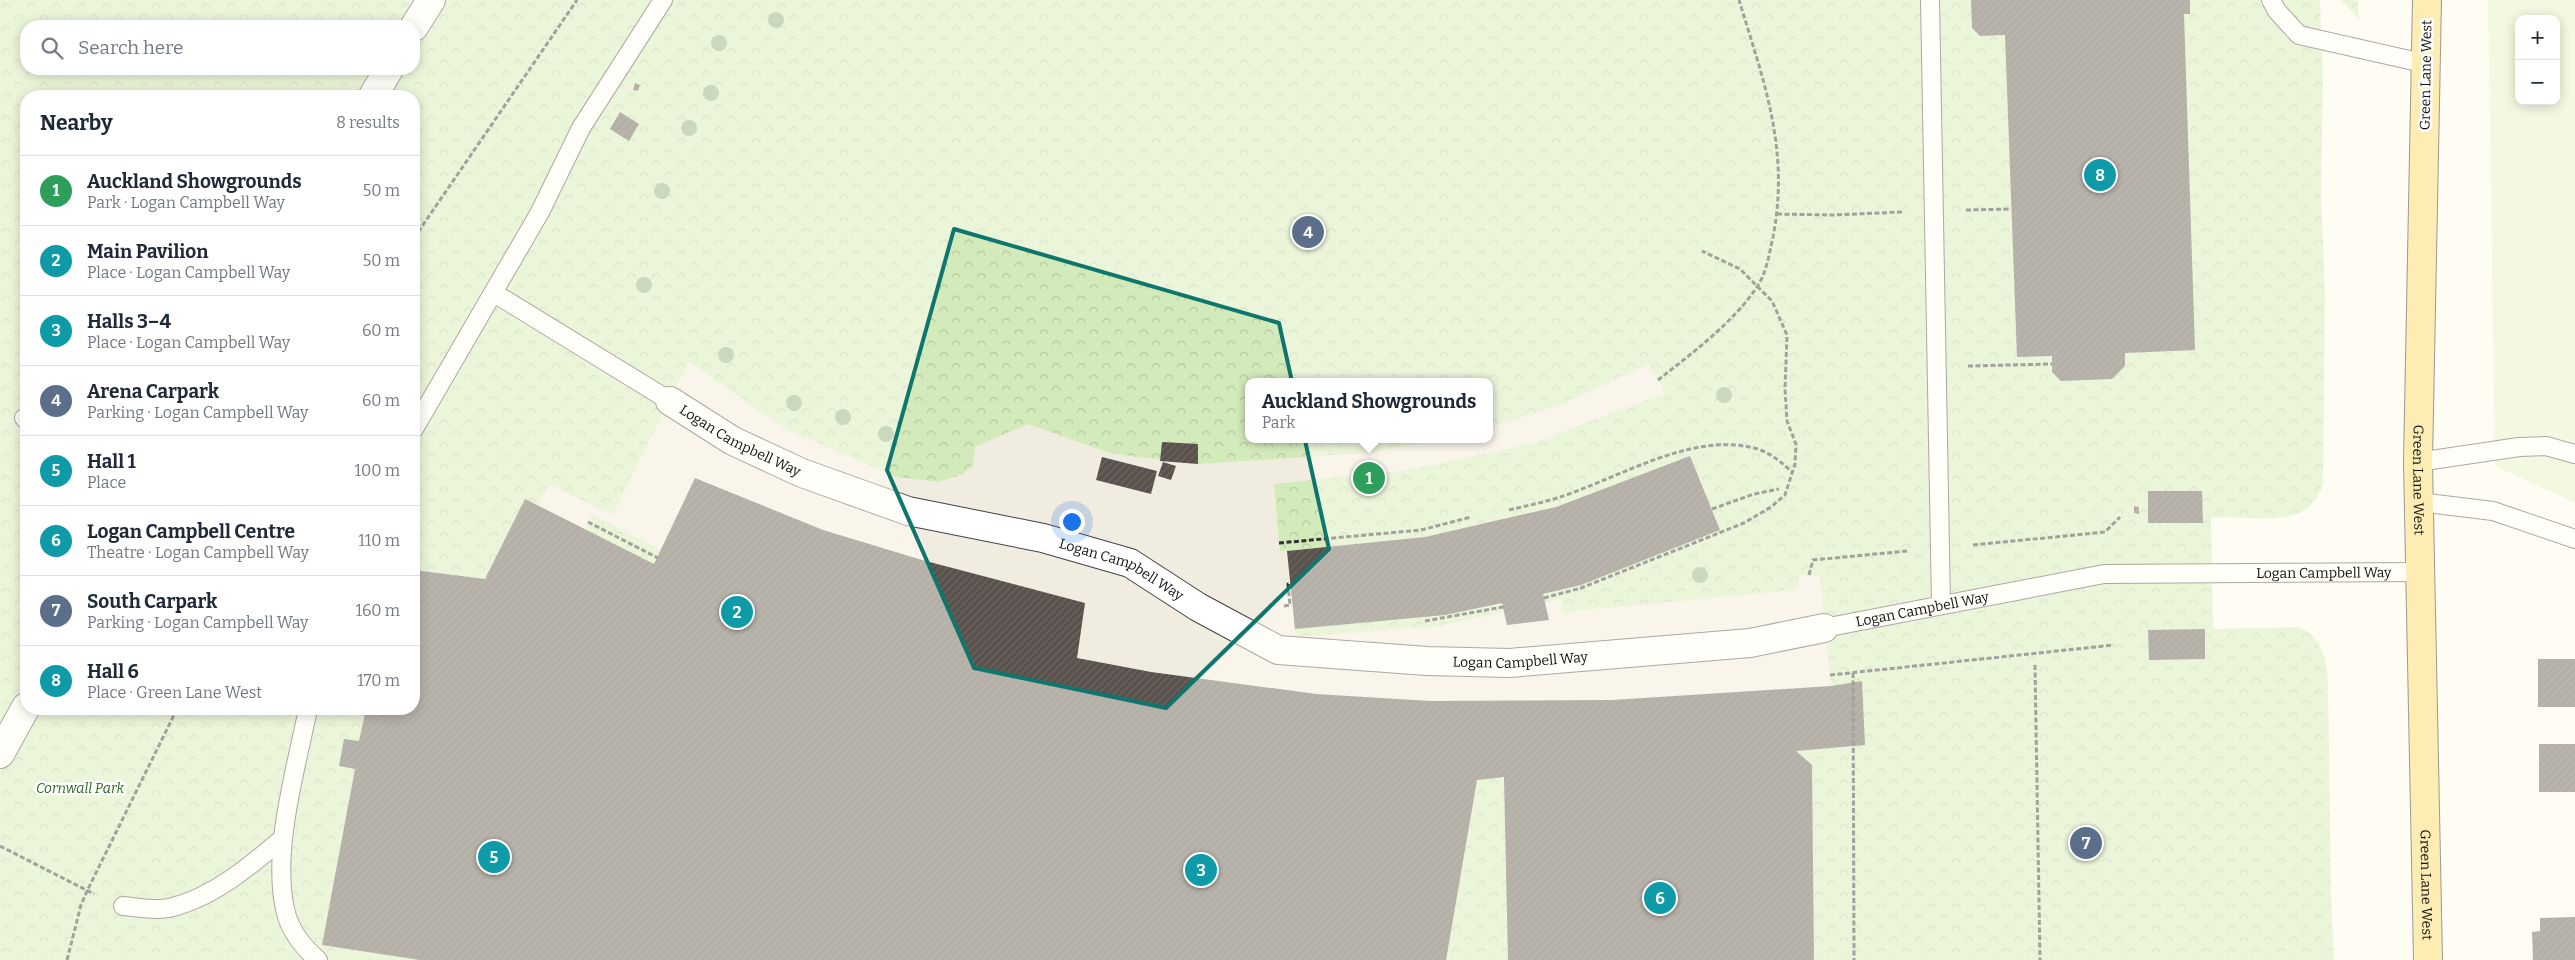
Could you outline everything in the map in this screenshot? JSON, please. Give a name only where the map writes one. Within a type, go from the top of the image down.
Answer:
[{"type":"main road","name":"Green Lane West","points":[[2427,0],[2418,462],[2428,960]]},
{"type":"street","points":[[418,20],[431,0]]},
{"type":"street","points":[[377,90],[385,75]]},
{"type":"street","name":"Logan Campbell Way","points":[[670,401],[733,440],[802,473],[908,511],[1043,538],[1130,563],[1198,607],[1278,650],[1427,661],[1509,663],[1750,643],[1824,628]]},
{"type":"street","points":[[0,754],[22,715]]},
{"type":"lane","points":[[420,419],[540,212],[581,128],[663,0]]},
{"type":"lane","points":[[1930,0],[1941,605]]},
{"type":"lane","points":[[2271,0],[2277,11],[2299,35],[2427,64]]},
{"type":"lane","points":[[494,293],[670,401]]},
{"type":"lane","points":[[2418,462],[2520,447],[2546,446],[2575,454]]},
{"type":"lane","points":[[2419,502],[2493,511],[2575,539]]},
{"type":"lane","name":"Logan Campbell Way","points":[[1824,628],[2104,574],[2420,572]]},
{"type":"lane","points":[[307,715],[283,838],[281,874],[285,910],[294,931],[306,949],[318,960]]},
{"type":"lane","points":[[122,906],[168,909],[199,897],[241,874],[283,838]]},
{"type":"path","points":[[420,229],[577,0]]},
{"type":"path","points":[[1658,380],[1699,347],[1731,317],[1757,286],[1767,266],[1777,214],[1779,157],[1772,112],[1739,0]]},
{"type":"path","points":[[1777,214],[1833,215]]},
{"type":"path","points":[[1544,598],[1581,588],[1744,523],[1771,507],[1785,495],[1792,472],[1796,444],[1787,421],[1787,335],[1772,301],[1740,269],[1702,251]]},
{"type":"path","points":[[1937,367],[2052,364]]},
{"type":"path","points":[[1509,510],[1557,498],[1687,449],[1736,445],[1755,448],[1774,456],[1792,472]]},
{"type":"path","points":[[1712,509],[1754,494],[1779,489]]},
{"type":"path","points":[[1279,543],[1420,530],[1471,517]]},
{"type":"path","points":[[588,522],[658,558]]},
{"type":"path","points":[[1284,606],[1290,605],[1288,584],[1291,584]]},
{"type":"path","points":[[1830,675],[2114,645]]},
{"type":"path","points":[[2035,665],[2040,960]]},
{"type":"path","points":[[1853,673],[1854,960]]},
{"type":"path","points":[[67,960],[81,905],[87,891],[174,715]]},
{"type":"path","points":[[0,846],[87,891],[122,906]]},
{"type":"highlighted area","points":[[954,229],[1279,323],[1329,549],[1166,708],[974,668],[887,470]]},
{"type":"green space","name":"Cornwall Park","points":[[0,0],[2320,0],[2323,80],[2321,193],[2325,293],[2323,484],[2315,500],[2305,510],[2292,516],[2277,518],[2211,518],[2213,629],[2297,627],[2312,636],[2322,649],[2328,683],[2331,897],[2334,960],[0,960]]},
{"type":"green space","points":[[2341,0],[2358,0],[2359,19]]},
{"type":"green space","points":[[2488,0],[2575,0],[2575,503],[2495,466]]},
{"type":"shaded area","points":[[689,362],[788,430],[897,477],[939,482],[963,474],[973,465],[975,447],[1028,424],[1113,454],[1198,464],[1366,453],[1420,443],[1493,443],[1493,427],[1565,403],[1649,364],[1665,393],[1534,443],[1408,470],[1274,484],[1280,551],[1287,551],[1296,637],[1439,626],[1504,612],[1507,624],[1549,620],[1545,602],[1561,599],[1562,612],[1795,590],[1801,575],[1820,576],[1831,686],[1612,700],[1430,701],[1316,694],[1151,672],[1077,658],[1085,603],[922,560],[823,530],[782,514],[661,550],[592,515],[585,529],[538,505],[549,484],[612,515]],"holes":[[[1102,457],[1157,471],[1151,494]],[[1163,462],[1175,466],[1171,480],[1159,476]]]},
{"type":"building","points":[[1971,0],[2190,0],[2190,14],[2184,14],[2195,350],[2125,353],[2125,366],[2112,379],[2061,381],[2052,372],[2052,356],[2017,357],[2005,35],[1980,36],[1972,28]]},
{"type":"building","points":[[635,83],[640,85],[638,91],[633,90]]},
{"type":"building","points":[[620,112],[639,124],[629,141],[610,129]]},
{"type":"building","points":[[1162,442],[1198,444],[1198,464],[1160,461]]},
{"type":"building","points":[[1690,456],[1720,530],[1581,585],[1543,594],[1549,620],[1507,625],[1502,603],[1445,615],[1295,629],[1287,551],[1425,537],[1556,507]]},
{"type":"building","points":[[1102,457],[1157,471],[1151,494],[1096,480]]},
{"type":"building","points":[[1163,462],[1176,466],[1171,480],[1158,476]]},
{"type":"building","points":[[695,478],[823,530],[922,560],[1085,603],[1077,658],[1151,672],[1316,694],[1430,701],[1612,700],[1831,686],[1862,681],[1865,745],[1796,751],[1812,765],[1814,960],[1508,960],[1504,777],[1477,780],[1446,960],[420,960],[322,945],[355,769],[339,766],[344,739],[359,741],[365,715],[420,715],[420,571],[485,579],[525,499],[654,564]]},
{"type":"building","points":[[2148,491],[2202,491],[2203,523],[2148,523]]},
{"type":"building","points":[[2134,506],[2139,507],[2139,514],[2134,513]]},
{"type":"building","points":[[2205,629],[2205,659],[2149,660],[2148,630]]},
{"type":"building","points":[[2538,659],[2575,659],[2575,707],[2538,707]]},
{"type":"building","points":[[2539,744],[2575,744],[2575,792],[2539,792]]},
{"type":"building","points":[[2575,917],[2575,960],[2533,960],[2532,932],[2540,931],[2540,918]]},
{"type":"place","name":"Hall 6","points":[[2100,175]]},
{"type":"place","name":"Arena Carpark","points":[[1308,232]]},
{"type":"place","name":"Auckland Showgrounds","points":[[1369,478]]},
{"type":"place","name":"Main Pavilion","points":[[737,612]]},
{"type":"place","name":"South Carpark","points":[[2086,843]]},
{"type":"place","name":"Hall 1","points":[[494,857]]},
{"type":"place","name":"Halls 3–4","points":[[1201,870]]},
{"type":"place","name":"Logan Campbell Centre","points":[[1660,898]]}]
